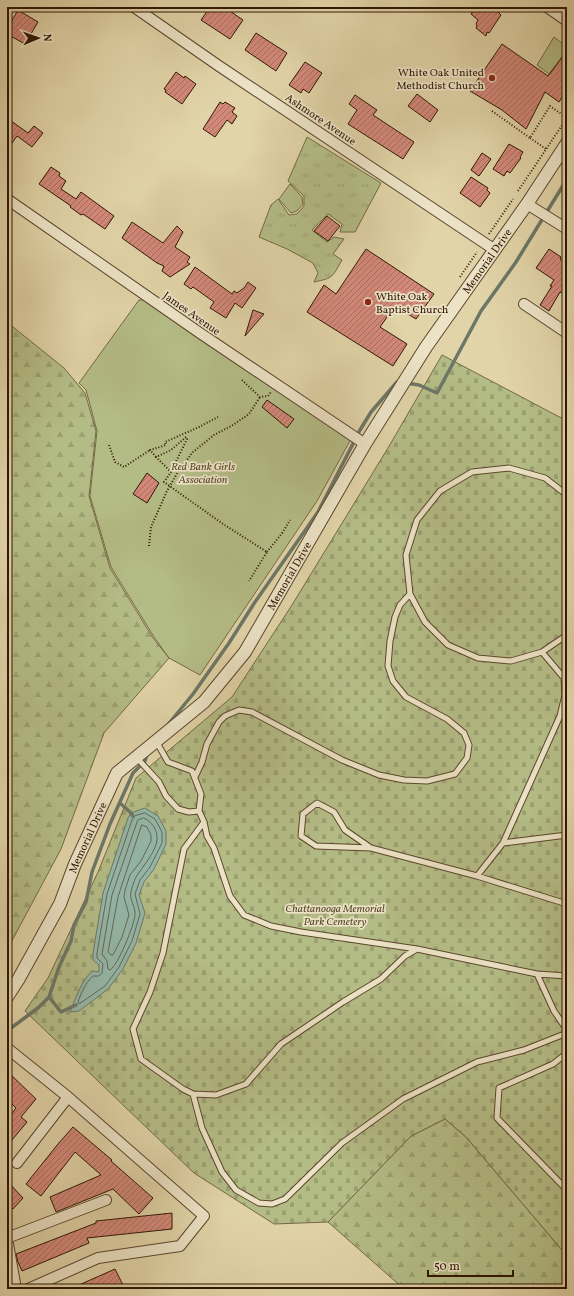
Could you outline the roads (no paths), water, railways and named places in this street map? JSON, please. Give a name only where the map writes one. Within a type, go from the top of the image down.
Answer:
[{"type":"street","name":"Ashmore Avenue","points":[[134,7],[219,66],[495,250]]},
{"type":"street","points":[[547,7],[567,21]]},
{"type":"street","name":"Memorial Drive","points":[[7,997],[60,904],[75,864],[117,773],[204,702],[245,652],[365,444],[426,347],[527,204],[567,143]]},
{"type":"street","name":"James Avenue","points":[[7,199],[200,334],[365,444]]},
{"type":"street","points":[[527,204],[567,229]]},
{"type":"street","points":[[524,304],[567,333]]},
{"type":"street","points":[[7,1048],[68,1096],[204,1216],[180,1246],[98,1258],[28,1289]]},
{"type":"street","points":[[16,1163],[68,1096]]},
{"type":"street","points":[[16,1289],[7,1238],[106,1200]]},
{"type":"lane","points":[[567,494],[545,478],[509,468],[472,472],[440,491],[417,520],[406,556],[410,594],[425,622],[448,644],[478,658],[511,661],[542,652],[567,635]]},
{"type":"lane","points":[[195,777],[202,762],[207,744],[219,722],[226,716],[239,710],[252,712],[342,760],[379,775],[404,780],[427,781],[455,774],[467,758],[469,745],[464,733],[447,719],[406,697],[393,681],[388,666],[390,641],[395,617],[400,605],[410,594]]},
{"type":"lane","points":[[477,876],[503,842],[565,706],[564,678],[542,652]]},
{"type":"lane","points":[[156,742],[168,762],[192,771],[201,794],[199,811],[208,836],[214,848],[230,896],[244,915],[271,926],[301,932],[417,949],[537,974],[567,976]]},
{"type":"lane","points":[[136,758],[159,782],[166,796],[178,809],[188,812],[199,811]]},
{"type":"lane","points":[[371,848],[344,830],[334,812],[317,803],[303,814],[301,836],[316,846],[371,848],[477,876],[567,904]]},
{"type":"lane","points":[[204,822],[184,850],[163,953],[150,992],[133,1029],[141,1059],[183,1089],[193,1094],[216,1095],[246,1084],[281,1044],[343,1002],[381,979],[405,956],[417,949]]},
{"type":"lane","points":[[503,842],[567,835]]},
{"type":"lane","points":[[193,1094],[202,1128],[222,1172],[236,1190],[259,1203],[272,1204],[285,1199],[342,1143],[403,1099],[477,1062],[524,1050],[567,1032],[554,1011],[537,974]]},
{"type":"lane","points":[[567,1053],[553,1064],[499,1088],[498,1118],[567,1190]]},
{"type":"water","points":[[145,808],[158,816],[166,831],[166,844],[154,869],[144,882],[139,895],[145,913],[136,943],[123,969],[108,989],[79,1011],[70,1012],[85,980],[92,971],[99,972],[99,965],[93,960],[93,953],[103,893],[128,818],[131,813]]},
{"type":"waterway","points":[[406,383],[419,385],[437,393],[481,311],[516,262],[567,179]]},
{"type":"waterway","points":[[166,727],[193,694],[318,512],[360,430],[371,412],[397,382],[400,382]]},
{"type":"waterway","points":[[7,1031],[38,1008],[49,997],[59,967],[71,941],[74,925],[86,902],[92,872],[110,824],[133,773],[145,761],[147,754]]},
{"type":"waterway","points":[[120,803],[133,816]]},
{"type":"waterway","points":[[49,997],[61,1012],[76,1005]]},
{"type":"place","name":"White Oak United Methodist Church","points":[[492,78]]},
{"type":"place","name":"White Oak Baptist Church","points":[[368,302]]},
{"type":"park label","name":"Red Bank Girls Association","points":[[203,472]]},
{"type":"park label","name":"Chattanooga Memorial Park Cemetery","points":[[335,914]]}]
